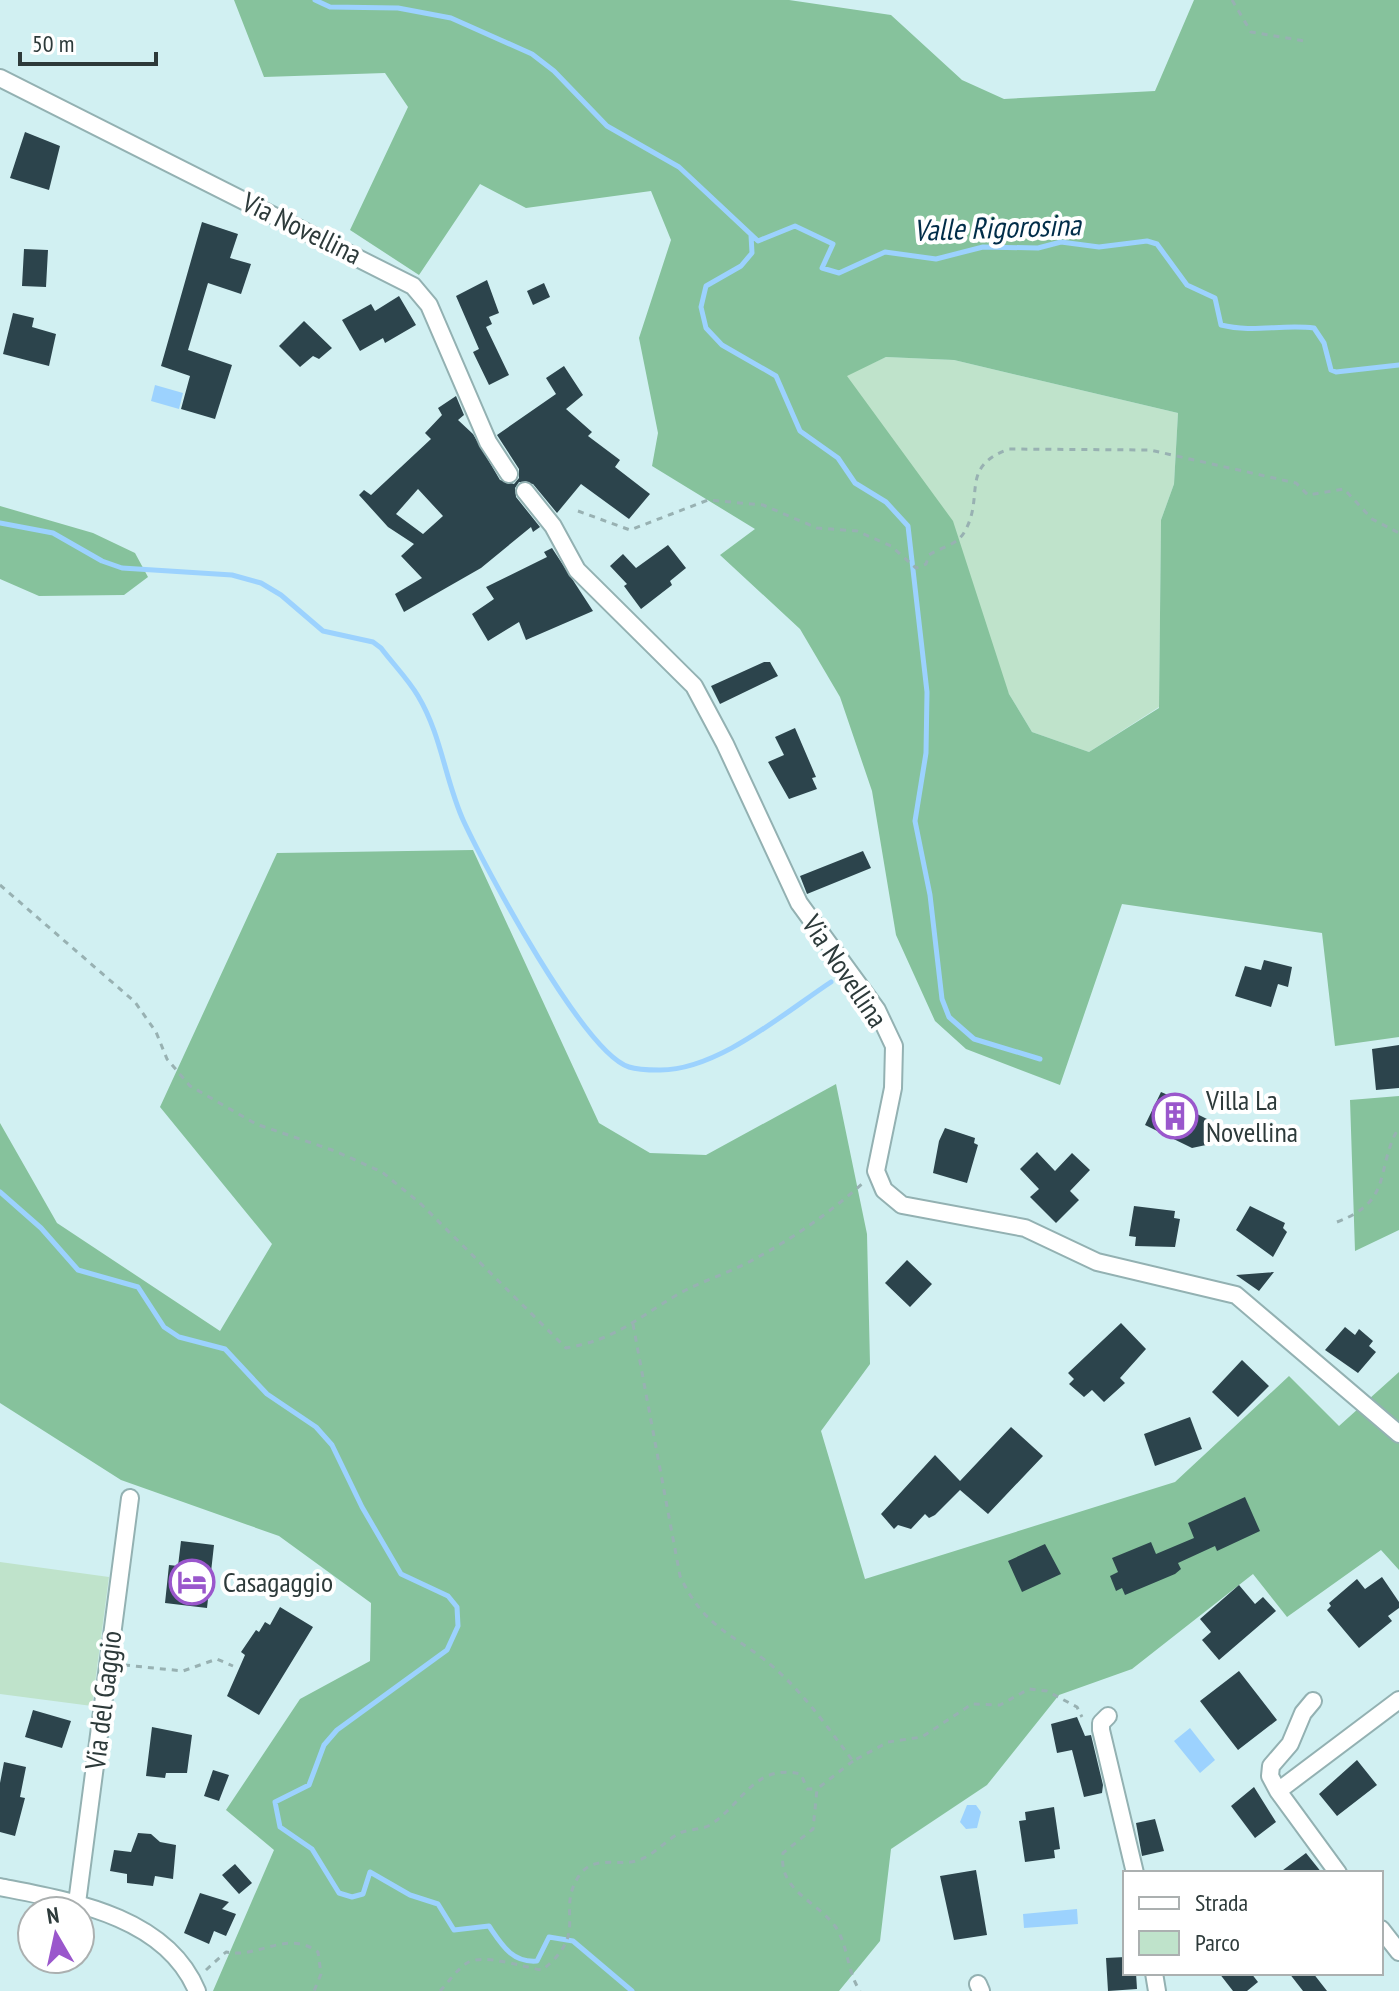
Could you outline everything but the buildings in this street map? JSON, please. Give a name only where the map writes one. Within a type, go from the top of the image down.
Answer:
[{"type":"street","name":"Via Novellina","points":[[0,78],[383,269],[422,293],[488,442],[509,474]]},
{"type":"street","name":"Via Novellina","points":[[525,491],[553,526],[577,570],[694,686],[799,903],[877,1010],[894,1046],[893,1088],[876,1171]]},
{"type":"street","points":[[876,1171],[884,1190],[902,1205],[1025,1228],[1097,1262],[1236,1295],[1399,1434]]},
{"type":"street","name":"Via del Gaggio","points":[[78,1895],[130,1498]]},
{"type":"street","points":[[1278,1791],[1399,1700]]},
{"type":"street","points":[[1313,1701],[1303,1713],[1290,1744],[1271,1766],[1270,1776],[1337,1871]]},
{"type":"street","points":[[1108,1716],[1101,1723],[1101,1730],[1135,1871]]},
{"type":"street","points":[[0,1887],[38,1895]]},
{"type":"street","points":[[96,1910],[152,1937],[189,1971],[195,1986]]},
{"type":"street","points":[[1383,1932],[1399,1952]]},
{"type":"path","points":[[1232,0],[1251,32],[1304,41]]},
{"type":"path","points":[[578,511],[630,530],[708,500],[763,505],[817,528],[857,531],[891,546],[914,568],[965,531],[974,500],[976,475],[988,457],[1009,449],[1150,450],[1296,483],[1308,495],[1344,489],[1372,519],[1399,533]]},
{"type":"path","points":[[0,885],[135,1002],[156,1032],[167,1059],[190,1086],[256,1124],[335,1151],[382,1172],[421,1204],[566,1348],[592,1343],[633,1324],[676,1296],[747,1263],[822,1219],[876,1171]]},
{"type":"path","points":[[1337,1222],[1362,1212],[1381,1185],[1399,1127]]},
{"type":"path","points":[[633,1324],[680,1576],[693,1603],[716,1628],[781,1674],[853,1761]]},
{"type":"path","points":[[108,1663],[183,1671],[217,1659],[233,1666]]},
{"type":"path","points":[[440,1991],[467,1963],[488,1957],[504,1965],[542,1970],[561,1956],[569,1941],[570,1897],[583,1871],[605,1861],[638,1861],[681,1832],[709,1825],[759,1779],[784,1770],[801,1774],[807,1789],[817,1789],[853,1761],[888,1742],[922,1737],[972,1704],[1000,1705],[1029,1689],[1047,1691],[1077,1707],[1082,1717]]},
{"type":"path","points":[[817,1789],[813,1829],[783,1853],[781,1869],[792,1888],[823,1912],[837,1929],[860,1991]]},
{"type":"path","points":[[195,1986],[226,1952],[243,1956],[280,1943],[307,1944],[318,1952],[321,1974],[314,1991]]},
{"type":"green space","points":[[234,0],[789,0],[891,15],[962,80],[1004,99],[1155,91],[1194,0],[1399,0],[1399,1037],[1335,1046],[1322,933],[1122,904],[1060,1085],[966,1049],[935,1021],[896,935],[872,791],[840,697],[800,629],[720,555],[755,529],[652,466],[658,433],[639,338],[671,240],[651,191],[526,208],[480,184],[419,275],[350,230],[408,107],[385,73],[264,77]],"holes":[[[886,357],[954,360],[1178,413],[1174,484],[1161,520],[1159,708],[1089,752],[1032,732],[1009,694],[953,521],[847,376]]]},
{"type":"green space","points":[[886,357],[954,360],[1178,413],[1174,484],[1161,520],[1159,707],[1089,752],[1032,732],[1009,694],[846,375]]},
{"type":"green space","points":[[0,506],[93,533],[135,553],[148,577],[124,595],[39,596],[0,579]]},
{"type":"green space","points":[[473,850],[599,1123],[650,1153],[706,1155],[836,1084],[867,1234],[870,1364],[821,1431],[865,1579],[1175,1482],[1289,1376],[1339,1426],[1399,1372],[1399,1570],[1381,1550],[1287,1617],[1253,1574],[1132,1669],[1059,1695],[987,1785],[891,1849],[880,1941],[839,1991],[213,1991],[274,1850],[226,1810],[300,1699],[370,1661],[371,1603],[279,1536],[121,1480],[0,1403],[0,1123],[57,1223],[220,1331],[272,1244],[160,1107],[277,853]]},
{"type":"green space","points":[[1399,1096],[1399,1230],[1355,1251],[1350,1100]]},
{"type":"green space","points":[[0,1562],[109,1577],[92,1706],[0,1694]]},
{"type":"water","points":[[155,385],[183,393],[179,409],[151,401]]},
{"type":"water","points":[[1190,1728],[1215,1760],[1200,1773],[1174,1741]]},
{"type":"water","points":[[967,1805],[976,1805],[981,1812],[977,1828],[966,1829],[960,1822]]},
{"type":"water","points":[[1077,1909],[1078,1924],[1024,1928],[1023,1914]]},
{"type":"waterway","name":"Valle Rigorosina","points":[[315,0],[330,7],[398,8],[451,18],[532,54],[554,71],[607,126],[679,167],[758,241],[795,226],[833,244],[822,268],[839,273],[885,252],[936,259],[983,247],[1038,248],[1061,242],[1099,247],[1147,241],[1157,244],[1187,285],[1215,298],[1221,325],[1314,328],[1324,343],[1331,370],[1336,372],[1399,365]]},
{"type":"waterway","points":[[751,235],[752,253],[741,266],[706,286],[701,307],[706,328],[722,345],[776,376],[800,431],[838,458],[855,483],[886,502],[908,526],[927,692],[926,753],[915,821],[930,895],[942,999],[949,1017],[974,1039],[1040,1059]]},
{"type":"waterway","points":[[0,523],[53,533],[102,561],[122,568],[232,575],[261,583],[281,595],[323,631],[373,642],[381,648],[410,684],[426,711],[464,822],[538,957],[587,1029],[610,1054],[629,1067],[659,1070],[704,1061],[749,1038],[831,982]]},
{"type":"waterway","points":[[0,1192],[41,1228],[78,1270],[138,1287],[164,1327],[179,1337],[225,1349],[267,1394],[316,1427],[332,1445],[362,1507],[401,1574],[448,1596],[457,1607],[458,1626],[447,1650],[337,1730],[324,1745],[309,1785],[275,1802],[280,1827],[312,1849],[339,1893],[352,1897],[363,1894],[370,1872],[410,1895],[438,1904],[454,1930],[489,1926],[508,1951],[521,1959],[537,1961],[549,1937],[573,1941],[632,1991]]},
{"type":"place","name":"Villa La Novellina","points":[[1175,1116]]},
{"type":"place","name":"Casagaggio","points":[[192,1582]]}]
